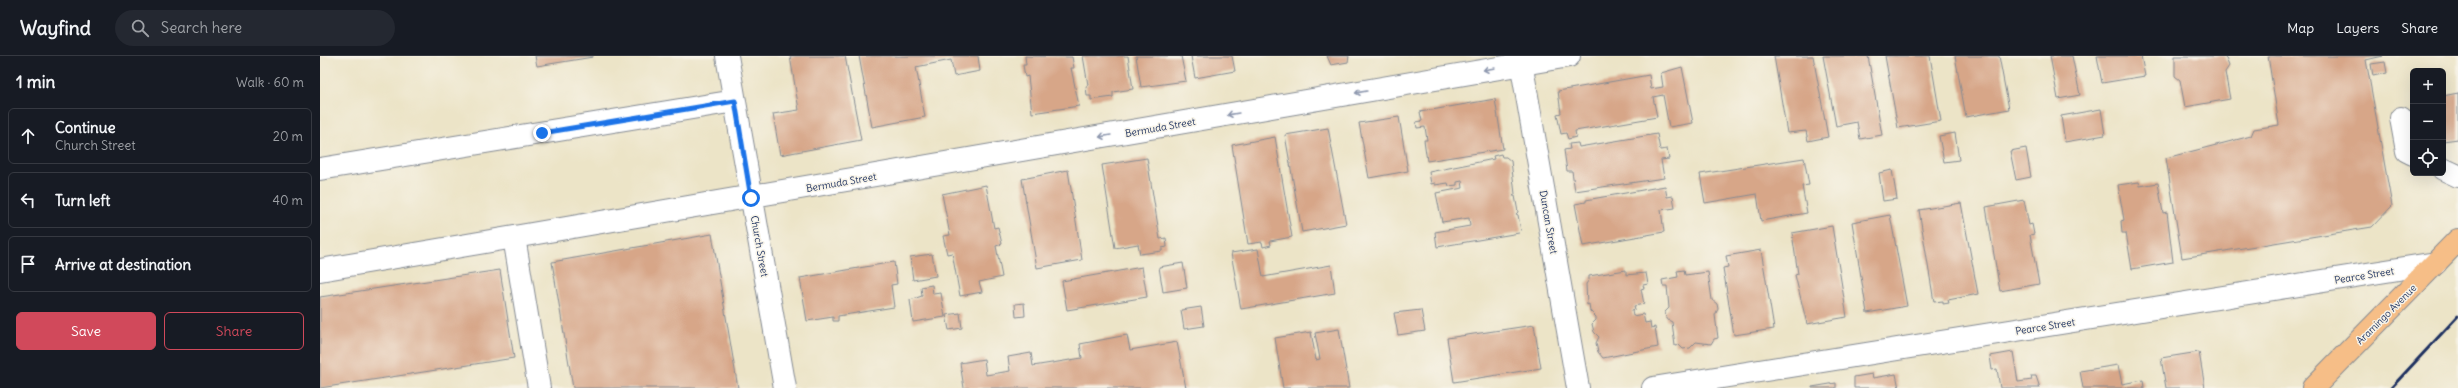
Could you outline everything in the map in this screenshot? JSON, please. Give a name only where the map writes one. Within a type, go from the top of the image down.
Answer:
[{"type":"main road","name":"Aramingo Avenue","points":[[2313,388],[2458,240]]},
{"type":"street","name":"Church Street","points":[[727,56],[785,388]]},
{"type":"street","name":"Bermuda Street","points":[[320,270],[751,198],[1520,60],[1569,56]]},
{"type":"street","name":"Duncan Street","points":[[1520,60],[1578,388]]},
{"type":"street","points":[[320,169],[735,101]]},
{"type":"street","points":[[2401,118],[2407,151],[2410,152]]},
{"type":"street","points":[[2446,170],[2458,176]]},
{"type":"street","points":[[514,237],[539,388]]},
{"type":"street","name":"Pearce Street","points":[[1653,388],[2436,263]]},
{"type":"building","points":[[535,56],[593,56],[593,57],[537,66]]},
{"type":"building","points":[[790,56],[845,56],[861,140],[780,155],[773,114],[799,110]]},
{"type":"building","points":[[859,56],[978,56],[980,71],[954,76],[951,60],[916,67],[925,117],[872,127]]},
{"type":"building","points":[[1025,56],[1072,57],[1074,68],[1071,68],[1079,106],[1032,113],[1028,76],[1025,77],[1023,65],[1026,65]]},
{"type":"building","points":[[1083,56],[1128,56],[1133,89],[1113,92],[1113,97],[1091,100],[1091,96],[1087,96],[1086,86],[1088,85]]},
{"type":"building","points":[[1136,56],[1181,56],[1186,81],[1141,87]]},
{"type":"building","points":[[1191,56],[1232,56],[1235,71],[1195,78]]},
{"type":"building","points":[[1327,56],[1349,56],[1348,62],[1331,65]]},
{"type":"building","points":[[1774,56],[1813,56],[1828,137],[1808,141],[1806,131],[1787,133]]},
{"type":"building","points":[[1823,56],[1868,56],[1882,135],[1860,139],[1857,122],[1836,126]]},
{"type":"building","points":[[1885,56],[1930,56],[1941,121],[1898,128]]},
{"type":"building","points":[[1955,56],[1999,56],[2009,109],[1966,117]]},
{"type":"building","points":[[2050,56],[2072,56],[2080,95],[2058,99]]},
{"type":"building","points":[[2097,56],[2141,56],[2145,76],[2102,83]]},
{"type":"building","points":[[2175,56],[2225,56],[2229,66],[2225,72],[2230,99],[2185,107],[2180,80],[2175,76]]},
{"type":"building","points":[[2268,56],[2383,56],[2366,60],[2392,206],[2372,227],[2182,258],[2166,158],[2251,136],[2254,129],[2279,125]]},
{"type":"building","points":[[2385,62],[2387,73],[2373,76],[2371,64]]},
{"type":"building","points":[[1682,67],[1693,123],[1669,127],[1663,95],[1653,97],[1657,117],[1575,131],[1576,137],[1568,139],[1566,133],[1561,134],[1557,114],[1561,113],[1558,91],[1649,75],[1651,89],[1663,87],[1661,73]]},
{"type":"building","points":[[2458,93],[2458,139],[2446,141],[2446,95]]},
{"type":"building","points":[[1495,99],[1503,149],[1427,161],[1424,140],[1427,140],[1425,127],[1417,128],[1416,122],[1422,121],[1420,112]]},
{"type":"building","points":[[2101,109],[2105,135],[2065,142],[2061,116]]},
{"type":"building","points":[[1399,117],[1408,171],[1369,178],[1359,123]]},
{"type":"building","points":[[1328,128],[1346,224],[1302,232],[1285,135]]},
{"type":"building","points":[[1955,133],[1959,160],[1944,162],[1939,136]]},
{"type":"building","points":[[1657,134],[1660,150],[1667,149],[1669,159],[1661,160],[1664,178],[1575,191],[1572,171],[1567,171],[1564,150],[1570,149],[1569,144],[1578,143],[1579,147]]},
{"type":"building","points":[[1275,137],[1292,237],[1270,241],[1271,245],[1263,247],[1262,242],[1248,244],[1232,145]]},
{"type":"building","points":[[2026,148],[2031,177],[2016,180],[2010,151]]},
{"type":"building","points":[[1501,154],[1502,157],[1506,157],[1511,161],[1515,194],[1513,196],[1515,196],[1518,212],[1516,214],[1518,215],[1521,231],[1519,233],[1437,247],[1435,232],[1470,226],[1469,218],[1442,222],[1436,193],[1463,188],[1462,181],[1457,182],[1457,185],[1449,186],[1448,183],[1435,185],[1435,183],[1431,184],[1429,172],[1494,159],[1493,156]]},
{"type":"building","points":[[1147,158],[1160,239],[1166,238],[1167,247],[1162,248],[1162,251],[1140,254],[1138,244],[1115,248],[1102,165]]},
{"type":"building","points":[[1804,158],[1809,185],[1802,186],[1807,213],[1761,221],[1757,194],[1705,203],[1700,174]]},
{"type":"building","points":[[1068,170],[1082,260],[1037,268],[1022,179]]},
{"type":"building","points":[[1892,170],[1897,199],[1883,201],[1879,173]]},
{"type":"building","points":[[2139,182],[2140,186],[2158,183],[2163,213],[2167,212],[2173,262],[2132,269],[2126,233],[2122,233],[2121,221],[2124,220],[2118,185]]},
{"type":"building","points":[[986,185],[994,228],[998,227],[1002,244],[996,246],[1002,277],[979,282],[982,292],[960,296],[952,253],[947,254],[943,236],[950,235],[942,194]]},
{"type":"building","points":[[1665,186],[1667,197],[1673,196],[1675,208],[1661,210],[1664,232],[1583,246],[1575,204],[1586,202],[1586,200]]},
{"type":"building","points":[[2024,200],[2029,225],[2032,224],[2034,234],[2030,235],[2039,284],[2000,291],[1986,207]]},
{"type":"building","points":[[1961,203],[1978,294],[1948,300],[1949,303],[1943,304],[1943,301],[1934,302],[1919,210]]},
{"type":"building","points":[[1890,215],[1907,306],[1867,313],[1852,222]]},
{"type":"building","points":[[1832,226],[1847,317],[1807,324],[1795,275],[1798,274],[1792,233]]},
{"type":"building","points":[[712,234],[738,388],[573,388],[552,262]]},
{"type":"building","points":[[1258,249],[1263,277],[1331,265],[1335,293],[1241,309],[1231,253]]},
{"type":"building","points":[[1761,250],[1774,329],[1734,335],[1723,268],[1728,267],[1726,256]]},
{"type":"building","points":[[932,254],[936,276],[913,280],[910,257]]},
{"type":"building","points":[[894,262],[897,284],[891,285],[894,307],[838,316],[838,321],[833,321],[833,317],[807,321],[800,278]]},
{"type":"building","points":[[1183,263],[1187,288],[1163,292],[1159,267]]},
{"type":"building","points":[[1142,267],[1147,297],[1067,310],[1062,281]]},
{"type":"building","points":[[500,270],[514,358],[320,388],[320,297]]},
{"type":"building","points":[[1626,270],[1626,275],[1646,273],[1648,284],[1643,285],[1644,288],[1641,289],[1644,304],[1634,306],[1635,309],[1632,310],[1633,316],[1643,314],[1645,323],[1650,322],[1651,328],[1655,327],[1658,347],[1603,358],[1598,352],[1596,343],[1599,337],[1594,332],[1592,324],[1596,320],[1596,317],[1590,311],[1589,304],[1587,305],[1586,284],[1589,280],[1589,276]]},
{"type":"building","points":[[1684,270],[1685,275],[1708,272],[1712,300],[1717,304],[1718,309],[1715,315],[1718,338],[1714,339],[1711,344],[1696,342],[1690,348],[1683,349],[1679,345],[1675,346],[1672,322],[1666,319],[1665,312],[1669,308],[1667,286],[1663,286],[1662,280],[1678,277],[1677,271]]},
{"type":"building","points":[[932,285],[933,294],[941,293],[945,317],[913,322],[910,300],[922,296],[921,287]]},
{"type":"building","points":[[1024,303],[1025,316],[1016,317],[1015,304]]},
{"type":"building","points":[[1201,307],[1204,326],[1184,329],[1181,310]]},
{"type":"building","points":[[1421,310],[1425,331],[1398,335],[1394,313]]},
{"type":"building","points":[[960,313],[962,328],[949,330],[946,315]]},
{"type":"building","points":[[1534,325],[1541,368],[1454,382],[1447,338]]},
{"type":"building","points":[[1339,329],[1349,388],[1283,388],[1275,338],[1311,332],[1316,360],[1320,359],[1315,333]]},
{"type":"building","points":[[1127,335],[1130,350],[1177,342],[1186,388],[964,388],[960,363],[984,359],[986,375],[1010,371],[1008,357],[1031,353],[1033,366],[1082,358],[1080,344]]},
{"type":"building","points":[[2013,352],[2018,382],[2032,380],[2031,376],[2036,376],[2040,388],[2000,388],[1997,369],[1992,370],[1990,356]]},
{"type":"building","points":[[2199,352],[2205,388],[2166,388],[2161,358]]},
{"type":"building","points":[[2118,365],[2122,384],[2143,380],[2144,388],[2083,388],[2080,371]]},
{"type":"building","points":[[1872,374],[1873,378],[1896,374],[1899,388],[1854,388],[1854,377]]},
{"type":"building","points":[[1836,383],[1836,388],[1812,388],[1812,387]]},
{"type":"railway","points":[[2391,388],[2458,316]]},
{"type":"route","points":[[542,133],[735,101],[751,198]]}]
